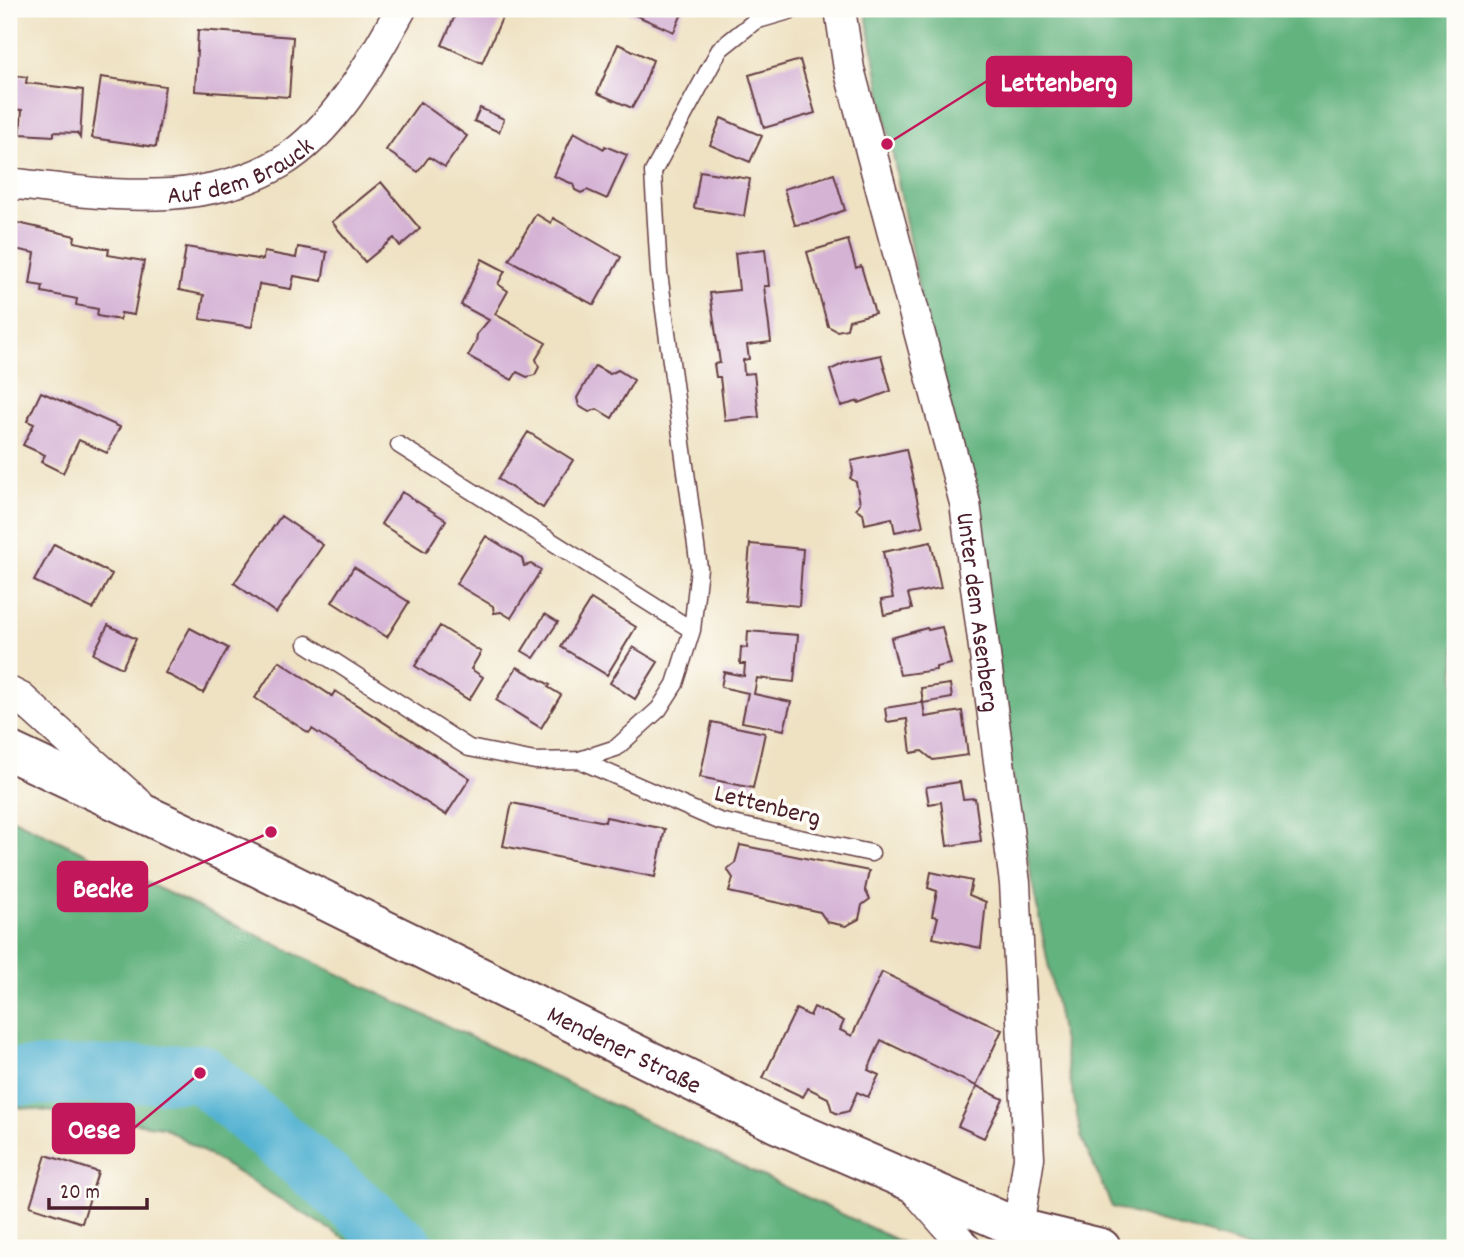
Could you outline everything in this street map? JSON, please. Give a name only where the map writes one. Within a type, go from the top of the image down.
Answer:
[{"type":"main road","name":"Mendener Straße","points":[[9,751],[161,822],[776,1123],[910,1184],[1018,1228],[1101,1248]]},
{"type":"street","name":"Auf dem Brauck","points":[[9,183],[93,194],[184,193],[245,178],[281,162],[310,139],[370,64],[401,9]]},
{"type":"street","name":"Unter dem Asenberg","points":[[841,9],[852,82],[965,503],[1015,883],[1029,1157],[1018,1228]]},
{"type":"street","name":"Mendener Straße","points":[[9,692],[21,698],[161,822]]},
{"type":"street","points":[[910,1184],[966,1248]]},
{"type":"lane","name":"Lettenberg","points":[[307,644],[470,748],[535,761],[579,760],[616,748],[659,709],[675,684],[692,630],[699,568],[659,273],[653,173],[720,49],[755,21],[796,9]]},
{"type":"lane","points":[[399,445],[692,630]]},
{"type":"lane","name":"Lettenberg","points":[[579,760],[719,821],[872,853]]},
{"type":"green space","points":[[865,9],[1455,9],[1455,1248],[1250,1248],[1112,1207],[1081,1136]]},
{"type":"green space","points":[[9,817],[913,1248],[360,1248],[163,1127],[9,1106]]},
{"type":"building","points":[[458,9],[506,9],[482,63],[442,45]]},
{"type":"building","points":[[621,9],[684,9],[674,32]]},
{"type":"building","points":[[198,30],[293,37],[289,97],[195,91]]},
{"type":"building","points":[[618,44],[653,60],[632,108],[597,93]]},
{"type":"building","points":[[800,60],[815,113],[764,128],[749,75]]},
{"type":"building","points":[[9,75],[27,77],[26,83],[83,90],[80,138],[77,133],[54,132],[54,136],[20,134],[22,110],[9,109]]},
{"type":"building","points":[[101,77],[165,86],[156,147],[92,138]]},
{"type":"building","points":[[420,102],[467,136],[445,167],[429,157],[418,172],[386,150]]},
{"type":"building","points":[[480,108],[504,119],[499,132],[474,121]]},
{"type":"building","points":[[721,118],[762,136],[750,162],[710,145]]},
{"type":"building","points":[[574,132],[604,149],[605,146],[627,155],[607,199],[587,190],[581,193],[575,190],[573,184],[554,176]]},
{"type":"building","points":[[700,171],[750,179],[744,216],[694,208]]},
{"type":"building","points":[[834,174],[845,210],[813,222],[795,225],[784,189]]},
{"type":"building","points":[[381,182],[420,229],[400,246],[394,238],[365,262],[332,222]]},
{"type":"building","points":[[536,214],[551,223],[553,218],[621,257],[594,305],[509,260]]},
{"type":"building","points":[[9,221],[75,236],[74,242],[109,249],[108,255],[144,261],[134,315],[121,313],[120,320],[97,316],[98,309],[76,305],[77,299],[42,292],[43,286],[30,284],[35,253],[9,248]]},
{"type":"building","points":[[848,240],[856,268],[861,266],[875,313],[849,320],[847,329],[837,331],[828,326],[807,252]]},
{"type":"building","points":[[186,247],[263,260],[264,252],[296,258],[298,247],[327,252],[322,281],[294,276],[291,289],[259,284],[252,327],[200,319],[204,295],[179,290]]},
{"type":"building","points":[[765,249],[769,286],[764,286],[771,342],[747,345],[749,359],[743,360],[744,374],[754,373],[759,417],[725,421],[720,377],[716,377],[714,364],[720,363],[710,293],[739,290],[735,253]]},
{"type":"building","points":[[482,259],[505,271],[498,284],[508,291],[495,314],[546,343],[536,359],[539,367],[535,375],[527,377],[517,372],[512,380],[468,356],[476,342],[477,334],[489,320],[461,305]]},
{"type":"building","points":[[881,355],[891,391],[859,403],[841,406],[830,370],[847,362]]},
{"type":"building","points":[[595,366],[610,374],[618,370],[634,380],[612,418],[597,409],[589,412],[579,406],[577,398]]},
{"type":"building","points":[[41,392],[120,427],[107,453],[79,440],[63,473],[41,462],[45,455],[23,445],[34,424],[27,421]]},
{"type":"building","points":[[528,432],[573,460],[543,508],[498,479]]},
{"type":"building","points":[[906,449],[923,526],[895,532],[892,518],[865,524],[863,513],[856,509],[860,503],[856,482],[850,478],[853,472],[851,461]]},
{"type":"building","points":[[402,492],[446,520],[426,552],[381,524]]},
{"type":"building","points":[[281,516],[323,545],[276,613],[234,583]]},
{"type":"building","points":[[486,536],[522,558],[524,566],[531,564],[541,570],[511,618],[501,612],[494,613],[493,606],[456,584]]},
{"type":"building","points":[[931,542],[941,588],[908,594],[912,609],[884,615],[881,600],[893,598],[883,552]]},
{"type":"building","points":[[54,544],[112,574],[93,609],[34,581]]},
{"type":"building","points":[[750,544],[803,549],[799,606],[745,601]]},
{"type":"building","points":[[354,567],[409,602],[387,637],[332,602]]},
{"type":"building","points":[[591,599],[636,627],[607,675],[561,647]]},
{"type":"building","points":[[545,614],[558,622],[534,658],[522,651]]},
{"type":"building","points":[[108,625],[136,639],[122,668],[93,654]]},
{"type":"building","points":[[440,626],[481,652],[471,669],[483,677],[469,700],[415,666]]},
{"type":"building","points":[[942,627],[951,664],[936,667],[936,670],[900,675],[891,638],[927,628]]},
{"type":"building","points":[[190,628],[228,648],[203,693],[165,673]]},
{"type":"building","points":[[748,631],[798,635],[794,682],[757,678],[754,694],[791,702],[784,730],[742,722],[748,693],[721,687],[724,672],[744,676],[745,664],[740,664],[741,647],[747,648]]},
{"type":"building","points":[[633,647],[658,662],[635,699],[610,683]]},
{"type":"building","points":[[279,661],[332,696],[335,691],[470,778],[446,815],[312,729],[309,733],[255,698]]},
{"type":"building","points":[[517,667],[550,685],[548,687],[561,695],[541,728],[496,700]]},
{"type":"building","points":[[950,684],[952,698],[923,703],[925,717],[962,711],[968,755],[933,760],[922,751],[911,753],[907,719],[887,722],[885,708],[923,702],[921,688]]},
{"type":"building","points":[[712,722],[765,733],[753,788],[700,777]]},
{"type":"building","points":[[960,782],[963,799],[975,798],[981,841],[947,846],[941,802],[929,804],[926,787]]},
{"type":"building","points":[[512,803],[605,822],[606,817],[665,829],[655,877],[503,846]]},
{"type":"building","points":[[740,845],[869,871],[865,890],[870,899],[862,905],[859,919],[846,926],[827,922],[820,912],[729,892],[733,878],[727,869],[735,863]]},
{"type":"building","points":[[931,872],[972,881],[969,895],[986,902],[981,948],[933,938],[938,917],[932,916],[937,891],[928,888]]},
{"type":"building","points":[[882,972],[1002,1030],[976,1086],[881,1040],[868,1070],[879,1075],[868,1097],[857,1092],[849,1111],[838,1114],[832,1111],[828,1098],[808,1088],[803,1097],[763,1078],[796,1009],[810,1016],[814,1007],[844,1021],[840,1030],[852,1036]]},
{"type":"building","points":[[977,1086],[1003,1099],[984,1138],[958,1126]]},
{"type":"building","points":[[46,1155],[98,1172],[82,1223],[30,1206]]},
{"type":"waterway","points":[[9,1077],[200,1073],[406,1248]]},
{"type":"place","name":"Lettenberg","points":[[887,144]]},
{"type":"place","name":"Becke","points":[[271,832]]},
{"type":"place","name":"Oese","points":[[200,1073]]}]
